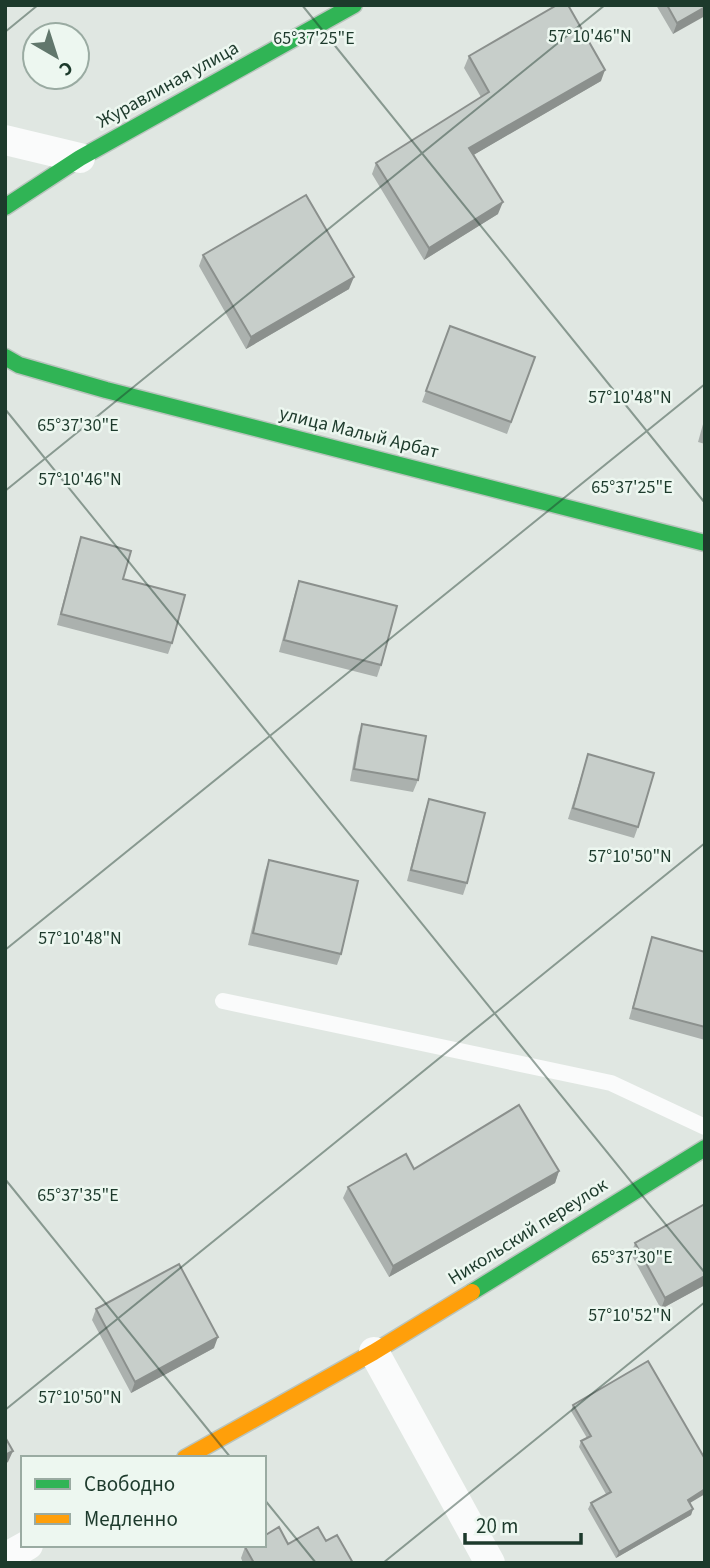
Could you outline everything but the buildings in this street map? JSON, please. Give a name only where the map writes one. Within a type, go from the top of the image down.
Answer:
[{"type":"street","name":"Журавлиная улица","points":[[5,207],[80,158],[343,8]]},
{"type":"street","points":[[5,140],[80,158]]},
{"type":"street","name":"улица Малый Арбат","points":[[5,357],[19,365],[106,390],[705,543]]},
{"type":"street","name":"Никольский переулок","points":[[189,1456],[374,1352],[705,1148]]},
{"type":"street","points":[[374,1352],[490,1563]]},
{"type":"street","points":[[5,1558],[24,1547]]},
{"type":"lane","points":[[223,1000],[611,1083],[705,1127]]},
{"type":"traffic: fast","points":[[5,207],[80,158],[354,5]]},
{"type":"traffic: fast","points":[[5,357],[19,365],[106,390],[705,543]]},
{"type":"traffic: fast","points":[[472,1292],[705,1148]]},
{"type":"traffic: slow","points":[[189,1456],[374,1352],[472,1292]]}]
